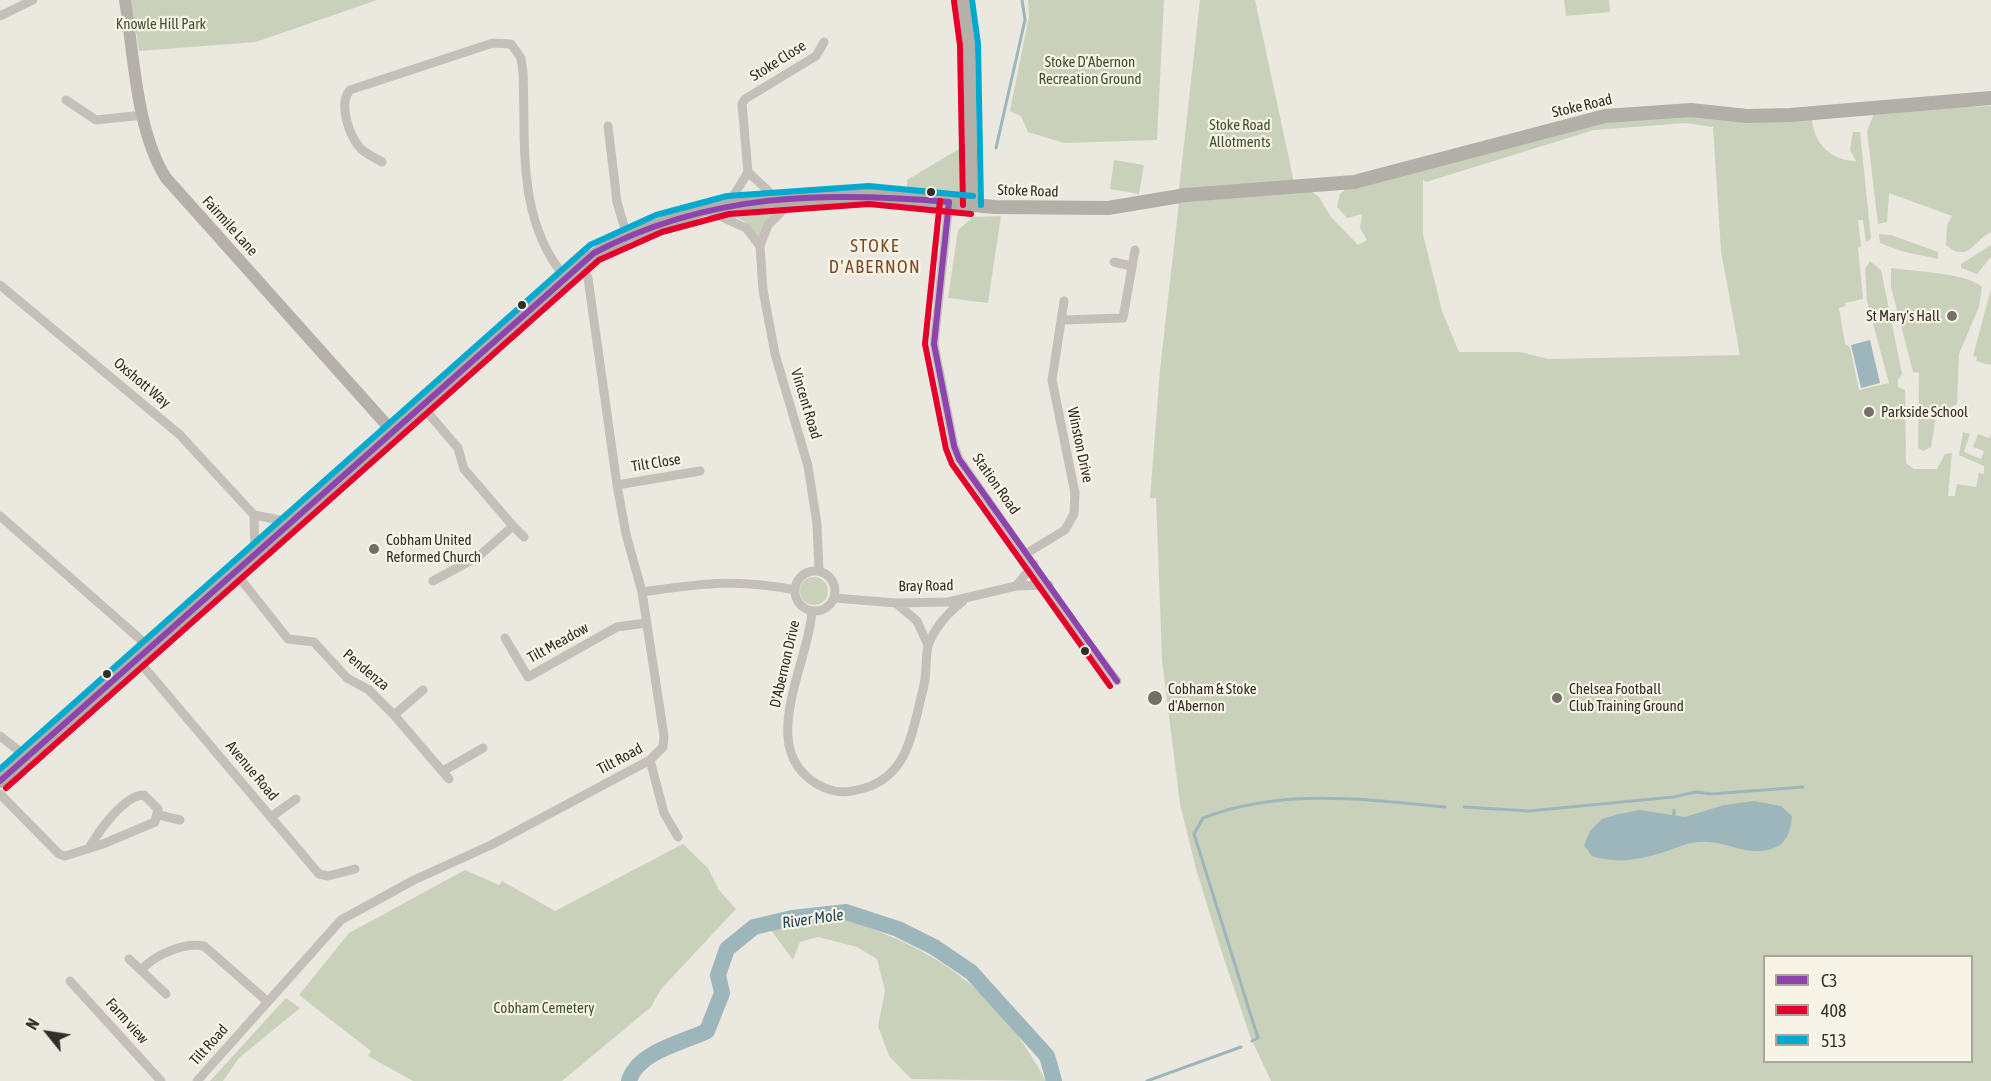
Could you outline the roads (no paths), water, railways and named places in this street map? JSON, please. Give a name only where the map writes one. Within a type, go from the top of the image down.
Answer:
[{"type":"main road","name":"Stoke Road","points":[[0,781],[581,263],[627,236],[705,209],[778,200],[869,195],[972,205],[1108,208],[1186,195],[1354,182],[1614,115],[1691,111],[1747,117],[1790,116],[1991,98]]},
{"type":"street","points":[[0,16],[33,0]]},
{"type":"street","name":"Fairmile Lane","points":[[125,0],[143,115],[150,142],[166,178],[393,432]]},
{"type":"street","points":[[963,0],[969,44],[972,205]]},
{"type":"street","name":"Stoke Close","points":[[748,172],[742,104],[745,99],[816,56],[824,42]]},
{"type":"street","points":[[382,162],[365,152],[355,141],[344,103],[350,90],[493,43],[511,44],[521,58],[523,72],[527,188],[531,213],[541,243],[565,277]]},
{"type":"street","points":[[66,100],[96,120],[143,115]]},
{"type":"street","points":[[620,132],[608,129],[617,202],[627,236]]},
{"type":"street","points":[[728,205],[748,172],[778,200]]},
{"type":"street","points":[[760,246],[768,225],[794,199]]},
{"type":"street","name":"Station Road","points":[[949,202],[934,344],[954,446],[959,459],[1027,553],[1084,638],[1117,681]]},
{"type":"street","points":[[705,209],[746,228],[760,246]]},
{"type":"street","name":"Vincent Road","points":[[760,246],[764,290],[775,354],[801,436],[810,476],[818,524],[819,572]]},
{"type":"street","points":[[1063,320],[1123,318],[1135,250]]},
{"type":"street","points":[[1114,262],[1131,266]]},
{"type":"street","name":"Tilt Road","points":[[197,1081],[341,920],[414,880],[491,845],[661,752],[664,736],[642,592],[626,534],[588,278],[581,263]]},
{"type":"street","name":"Oxshott Way","points":[[0,285],[142,401],[196,449],[254,515]]},
{"type":"street","name":"Winston Drive","points":[[1027,553],[1065,530],[1074,514],[1075,493],[1052,380],[1063,320],[1064,301]]},
{"type":"street","points":[[422,406],[458,448],[464,470],[524,537]]},
{"type":"street","name":"Tilt Close","points":[[617,485],[700,471]]},
{"type":"street","points":[[255,553],[254,515],[290,522]]},
{"type":"street","points":[[0,516],[149,647]]},
{"type":"street","points":[[433,581],[479,556],[513,526]]},
{"type":"street","points":[[1016,586],[1034,564]]},
{"type":"street","name":"Pendenza","points":[[235,572],[288,639],[314,642],[347,678],[369,690],[394,715],[446,775],[483,748]]},
{"type":"street","points":[[819,572],[831,578],[836,591],[835,597],[824,610],[812,612],[801,607],[795,590],[803,575],[819,572]]},
{"type":"street","points":[[642,592],[682,585],[735,581],[795,590]]},
{"type":"street","name":"Bray Road","points":[[835,597],[896,603],[963,601],[1016,586],[1049,585]]},
{"type":"street","name":"D'Abernon Drive","points":[[812,612],[810,633],[788,717],[787,733],[793,762],[801,773],[826,789],[840,793],[870,786],[884,779],[905,755],[912,738],[925,682],[928,645],[945,618],[963,601]]},
{"type":"street","points":[[896,603],[917,621],[928,645]]},
{"type":"street","name":"Tilt Meadow","points":[[506,638],[528,677],[617,627],[646,623]]},
{"type":"street","name":"Avenue Road","points":[[137,658],[319,874],[328,876],[355,868]]},
{"type":"street","points":[[394,715],[423,690]]},
{"type":"street","points":[[0,736],[27,757]]},
{"type":"street","points":[[650,760],[664,813],[678,837]]},
{"type":"street","points":[[0,794],[59,854],[72,856],[155,822],[159,815],[158,809],[144,795],[131,798],[98,832],[89,848]]},
{"type":"street","points":[[271,818],[296,799]]},
{"type":"street","points":[[159,815],[180,820]]},
{"type":"street","points":[[141,970],[154,957],[196,945],[204,946],[268,1002]]},
{"type":"street","points":[[129,959],[166,994]]},
{"type":"street","name":"Farm view","points":[[70,981],[161,1081]]},
{"type":"water","points":[[1870,340],[1880,383],[1861,388],[1851,345]]},
{"type":"water","points":[[1754,801],[1781,806],[1792,816],[1790,830],[1780,845],[1767,850],[1751,851],[1718,843],[1697,842],[1646,857],[1610,860],[1592,856],[1584,845],[1590,831],[1602,819],[1619,814],[1640,810],[1685,817],[1724,805]]},
{"type":"waterway","points":[[996,148],[1025,20],[1022,0]]},
{"type":"waterway","points":[[1464,807],[1529,811],[1673,797],[1696,792],[1711,794],[1803,787]]},
{"type":"waterway","points":[[1252,1041],[1258,1038],[1194,834],[1203,818],[1262,802],[1292,799],[1353,799],[1445,807]]},
{"type":"waterway","points":[[1674,810],[1674,815]]},
{"type":"waterway","name":"River Mole","points":[[629,1081],[641,1063],[651,1056],[673,1044],[707,1031],[722,993],[718,975],[727,949],[754,927],[792,918],[846,912],[898,929],[934,947],[971,972],[1047,1056],[1054,1081]]},
{"type":"waterway","points":[[1147,1081],[1241,1047]]},
{"type":"place","name":"St Mary's Hall","points":[[1952,316]]},
{"type":"place","name":"Parkside School","points":[[1869,412]]},
{"type":"place","name":"Cobham United Reformed Church","points":[[374,549]]},
{"type":"place","name":"Cobham & Stoke d'Abernon","points":[[1155,698]]},
{"type":"place","name":"Chelsea Football Club Training Ground","points":[[1557,698]]},
{"type":"district","name":"STOKE D'ABERNON","points":[[875,256]]},
{"type":"park label","name":"Knowle Hill Park","points":[[161,24]]},
{"type":"park label","name":"Stoke D’Abernon Recreation Ground","points":[[1090,70]]},
{"type":"park label","name":"Stoke Road Allotments","points":[[1240,134]]},
{"type":"park label","name":"Cobham Cemetery","points":[[544,1008]]}]
